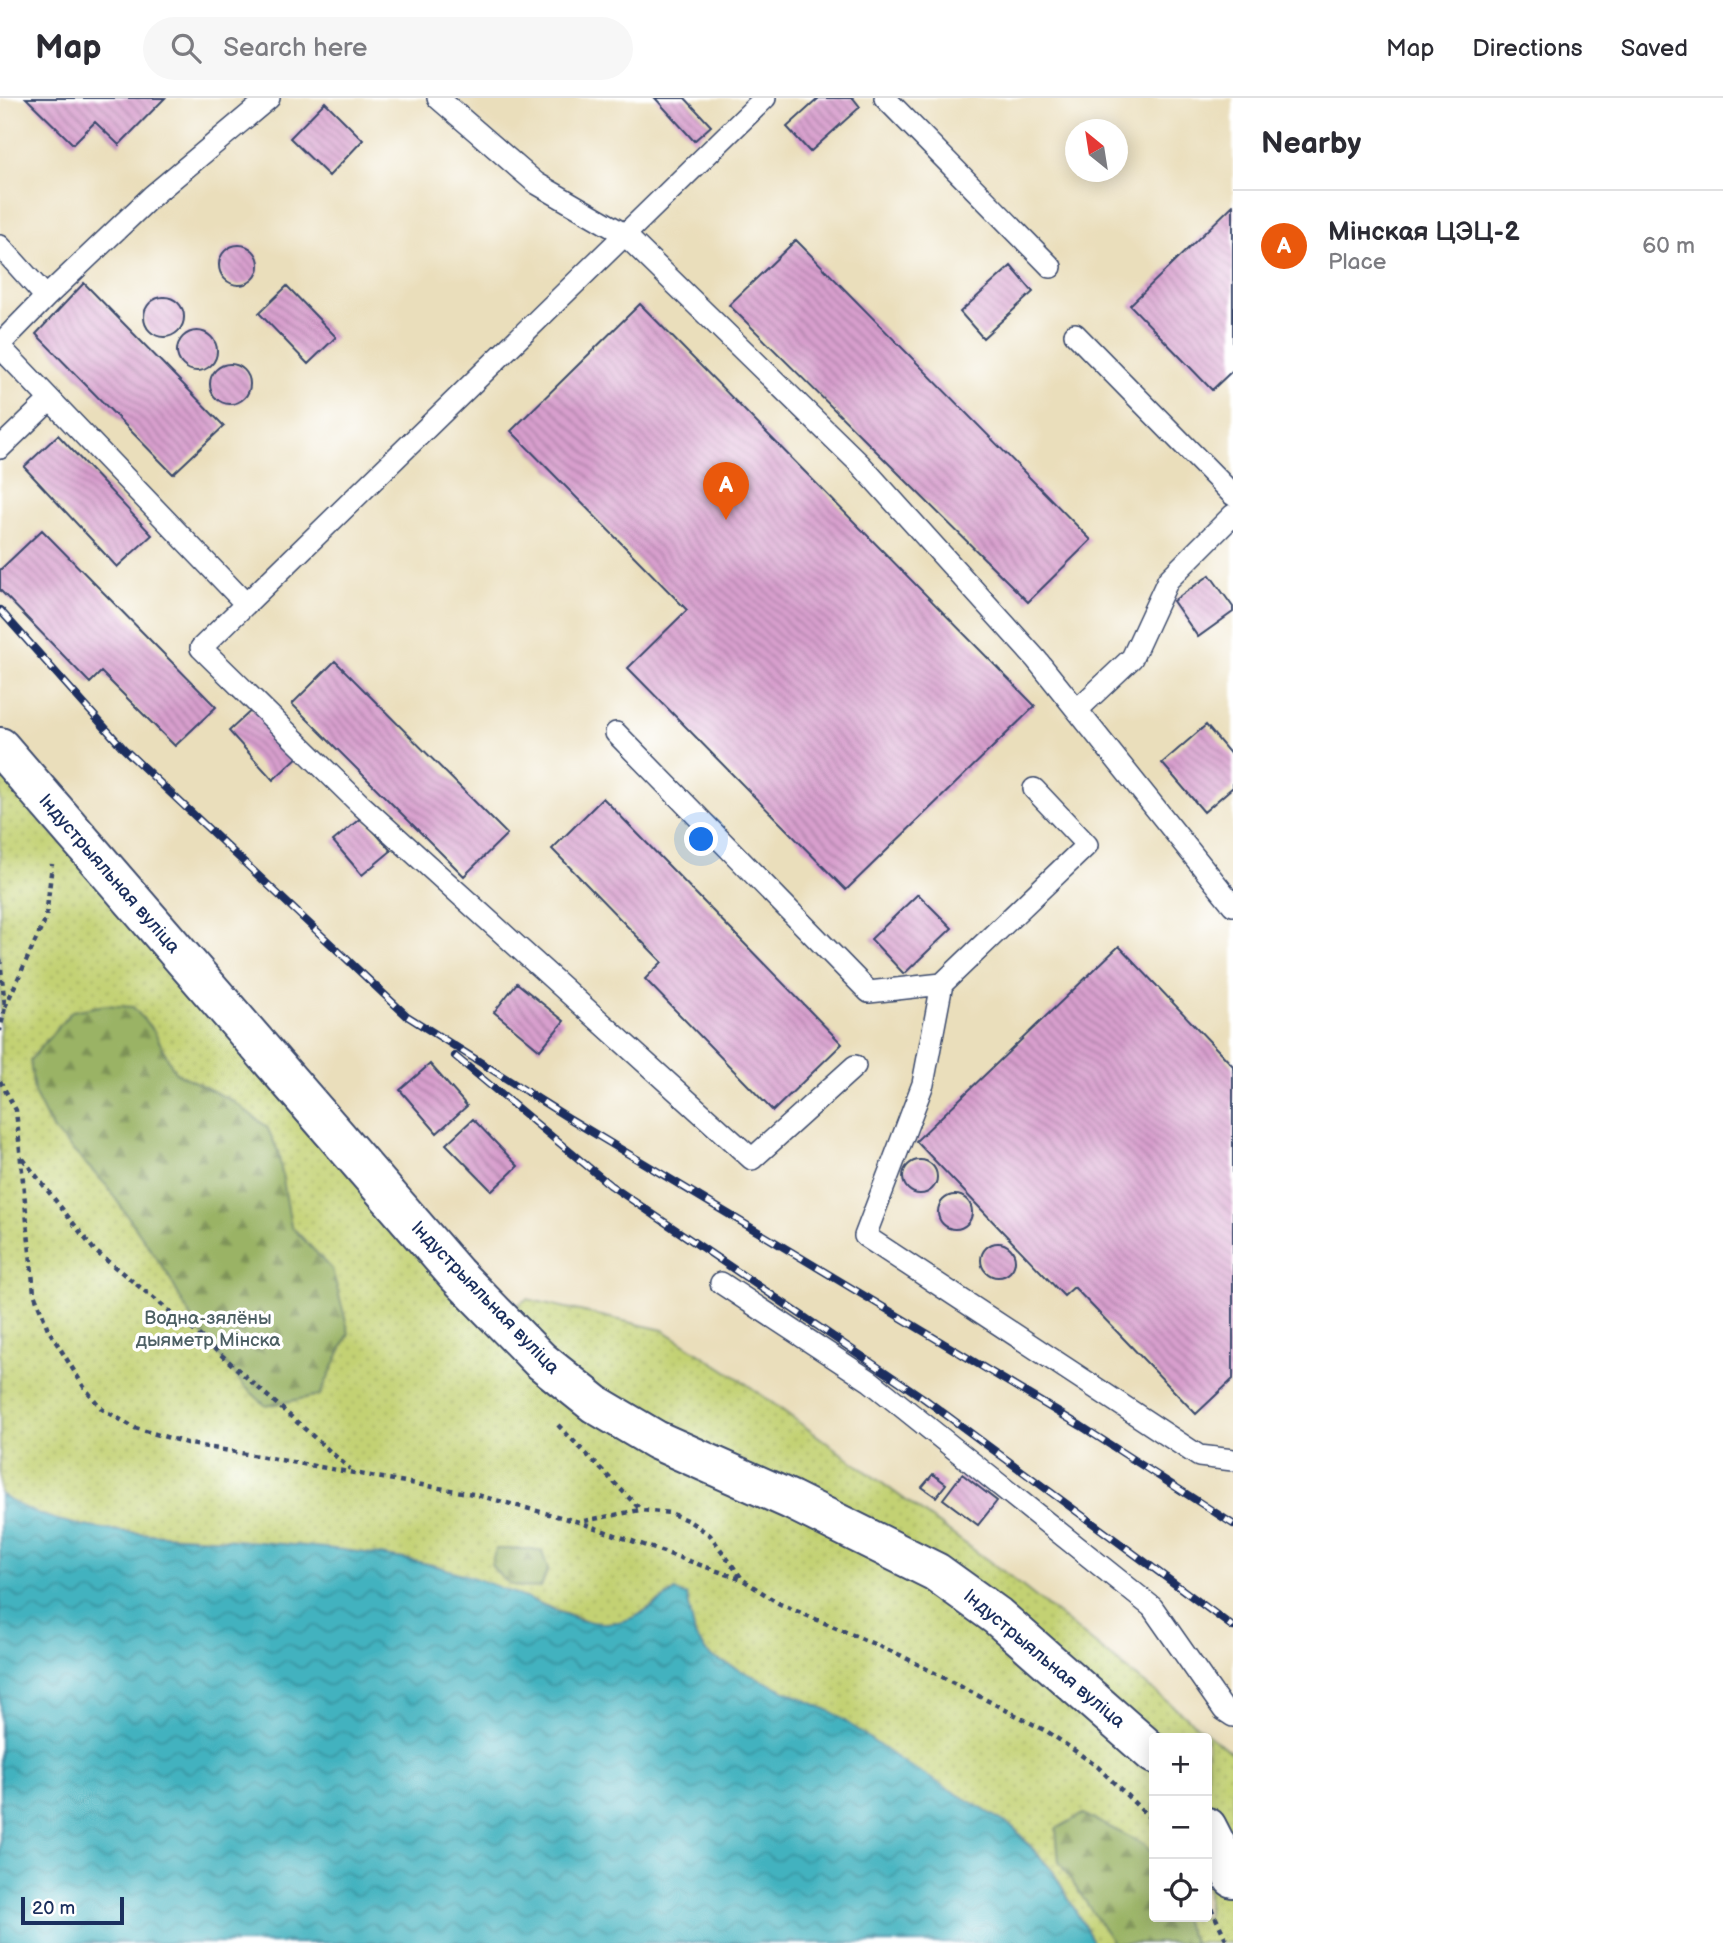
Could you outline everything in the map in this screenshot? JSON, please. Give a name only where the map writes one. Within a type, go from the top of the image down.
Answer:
[{"type":"street","name":"Індустрыяльная вуліца","points":[[0,747],[456,1274],[540,1360],[595,1404],[656,1440],[791,1500],[936,1572],[997,1616],[1149,1750]]},
{"type":"street","points":[[1212,1837],[1233,1878]]},
{"type":"lane","points":[[245,603],[0,346],[46,297],[152,196],[269,98]]},
{"type":"lane","points":[[438,98],[536,183],[624,234],[860,464],[1036,659],[1229,893]]},
{"type":"lane","points":[[765,98],[201,648],[361,805],[752,1159],[855,1066]]},
{"type":"lane","points":[[885,98],[1051,267]]},
{"type":"lane","points":[[0,246],[46,297]]},
{"type":"lane","points":[[1075,334],[1233,495]]},
{"type":"lane","points":[[0,448],[50,400]]},
{"type":"lane","points":[[1077,709],[1132,658],[1168,580],[1233,515]]},
{"type":"lane","points":[[617,733],[869,992],[942,984]]},
{"type":"lane","points":[[1034,789],[1087,845],[942,984],[923,1084],[865,1237],[1199,1456],[1233,1461]]},
{"type":"lane","points":[[722,1283],[870,1381],[1152,1607],[1224,1710],[1233,1716]]},
{"type":"path","points":[[0,1031],[5,1007],[46,918],[53,855]]},
{"type":"path","points":[[0,959],[5,1007]]},
{"type":"path","points":[[0,1081],[16,1110],[34,1293],[48,1329],[84,1387],[102,1409],[135,1428],[190,1444],[351,1470],[473,1494],[579,1522],[743,1580],[780,1604],[901,1655],[1048,1732],[1098,1768],[1149,1817]]},
{"type":"path","points":[[22,1158],[95,1251],[192,1329],[351,1470]]},
{"type":"path","points":[[579,1522],[640,1510],[670,1513],[689,1521],[710,1535],[743,1580]]},
{"type":"path","points":[[1212,1912],[1228,1943]]},
{"type":"green space","name":"Водна-зялёны дыяметр Мінска","points":[[0,771],[484,1326],[527,1299],[663,1330],[741,1380],[1008,1575],[1207,1733],[1149,1733],[1149,1922],[1212,1922],[1212,1737],[1233,1754],[1233,1943],[1094,1943],[1053,1871],[1014,1828],[898,1759],[832,1712],[711,1657],[695,1636],[687,1597],[675,1591],[628,1621],[596,1624],[437,1566],[405,1559],[224,1539],[107,1530],[77,1525],[23,1507],[0,1494]]},
{"type":"green space","points":[[105,1005],[133,1007],[154,1031],[175,1072],[233,1101],[267,1127],[278,1151],[291,1226],[332,1269],[349,1333],[320,1395],[266,1406],[243,1385],[195,1326],[167,1273],[106,1185],[52,1129],[34,1093],[30,1060],[72,1011]]},
{"type":"green space","points":[[496,1549],[533,1549],[542,1552],[548,1569],[541,1587],[518,1587],[501,1577],[491,1564]]},
{"type":"green space","points":[[1083,1814],[1144,1844],[1149,1850],[1149,1922],[1184,1922],[1194,1943],[1113,1943],[1059,1862],[1056,1829]]},
{"type":"water","points":[[0,1494],[49,1517],[107,1530],[313,1547],[426,1564],[492,1585],[579,1620],[595,1623],[630,1619],[675,1591],[687,1596],[695,1636],[711,1657],[832,1712],[898,1759],[1014,1828],[1053,1872],[1094,1943],[0,1943]]},
{"type":"building","points":[[26,98],[165,98],[119,145],[95,122],[73,144]]},
{"type":"building","points":[[655,98],[685,98],[711,126],[694,141]]},
{"type":"building","points":[[819,98],[853,98],[860,107],[810,152],[787,127]]},
{"type":"building","points":[[325,102],[363,140],[329,176],[290,138]]},
{"type":"building","points":[[1233,205],[1233,370],[1212,390],[1130,305]]},
{"type":"building","points":[[796,240],[1091,540],[1028,602],[729,305]]},
{"type":"building","points":[[239,245],[253,251],[259,265],[253,279],[239,285],[225,279],[219,265],[225,251]]},
{"type":"building","points":[[1011,266],[1033,292],[983,338],[960,312]]},
{"type":"building","points":[[84,283],[224,426],[173,474],[36,334]]},
{"type":"building","points":[[287,286],[336,337],[308,364],[259,313]]},
{"type":"building","points":[[164,297],[178,303],[184,317],[178,331],[164,337],[150,331],[144,317],[150,303]]},
{"type":"building","points":[[640,304],[1035,706],[846,890],[628,668],[687,610],[511,431]]},
{"type":"building","points":[[197,331],[211,337],[217,351],[211,365],[197,371],[183,365],[177,351],[183,337]]},
{"type":"building","points":[[230,364],[244,370],[250,384],[244,398],[230,404],[216,398],[210,384],[216,370]]},
{"type":"building","points":[[58,435],[152,535],[117,567],[24,467]]},
{"type":"building","points":[[42,530],[216,707],[175,746],[101,672],[90,683],[0,590],[0,570]]},
{"type":"building","points":[[1210,575],[1233,607],[1233,612],[1198,637],[1173,601]]},
{"type":"building","points":[[335,661],[507,834],[464,876],[292,704]]},
{"type":"building","points":[[255,707],[300,755],[273,780],[229,731]]},
{"type":"building","points":[[1206,725],[1233,757],[1233,787],[1204,812],[1162,763]]},
{"type":"building","points":[[603,798],[842,1044],[773,1111],[645,979],[662,962],[552,849]]},
{"type":"building","points":[[362,817],[391,851],[362,875],[333,841]]},
{"type":"building","points":[[918,894],[952,928],[904,974],[871,939]]},
{"type":"building","points":[[1119,946],[1233,1066],[1233,1379],[1196,1414],[1074,1287],[1064,1296],[916,1141]]},
{"type":"building","points":[[517,983],[564,1021],[540,1050],[494,1012]]},
{"type":"building","points":[[430,1064],[467,1106],[437,1133],[400,1090]]},
{"type":"building","points":[[473,1119],[518,1166],[492,1191],[446,1144]]},
{"type":"building","points":[[920,1160],[932,1165],[937,1177],[932,1189],[920,1194],[908,1189],[903,1177],[908,1165]]},
{"type":"building","points":[[955,1195],[967,1200],[972,1212],[967,1224],[955,1229],[943,1224],[938,1212],[943,1200]]},
{"type":"building","points":[[998,1243],[1010,1248],[1015,1260],[1010,1272],[998,1277],[986,1272],[981,1260],[986,1248]]},
{"type":"building","points":[[933,1474],[946,1484],[936,1497],[922,1487]]},
{"type":"building","points":[[962,1474],[997,1501],[978,1525],[943,1499]]},
{"type":"railway","points":[[0,610],[124,749],[407,1016],[567,1117],[1081,1426],[1233,1524]]},
{"type":"railway","points":[[455,1056],[610,1185],[922,1397],[1233,1627]]},
{"type":"place","name":"Мінская ЦЭЦ-2","points":[[726,520]]}]
